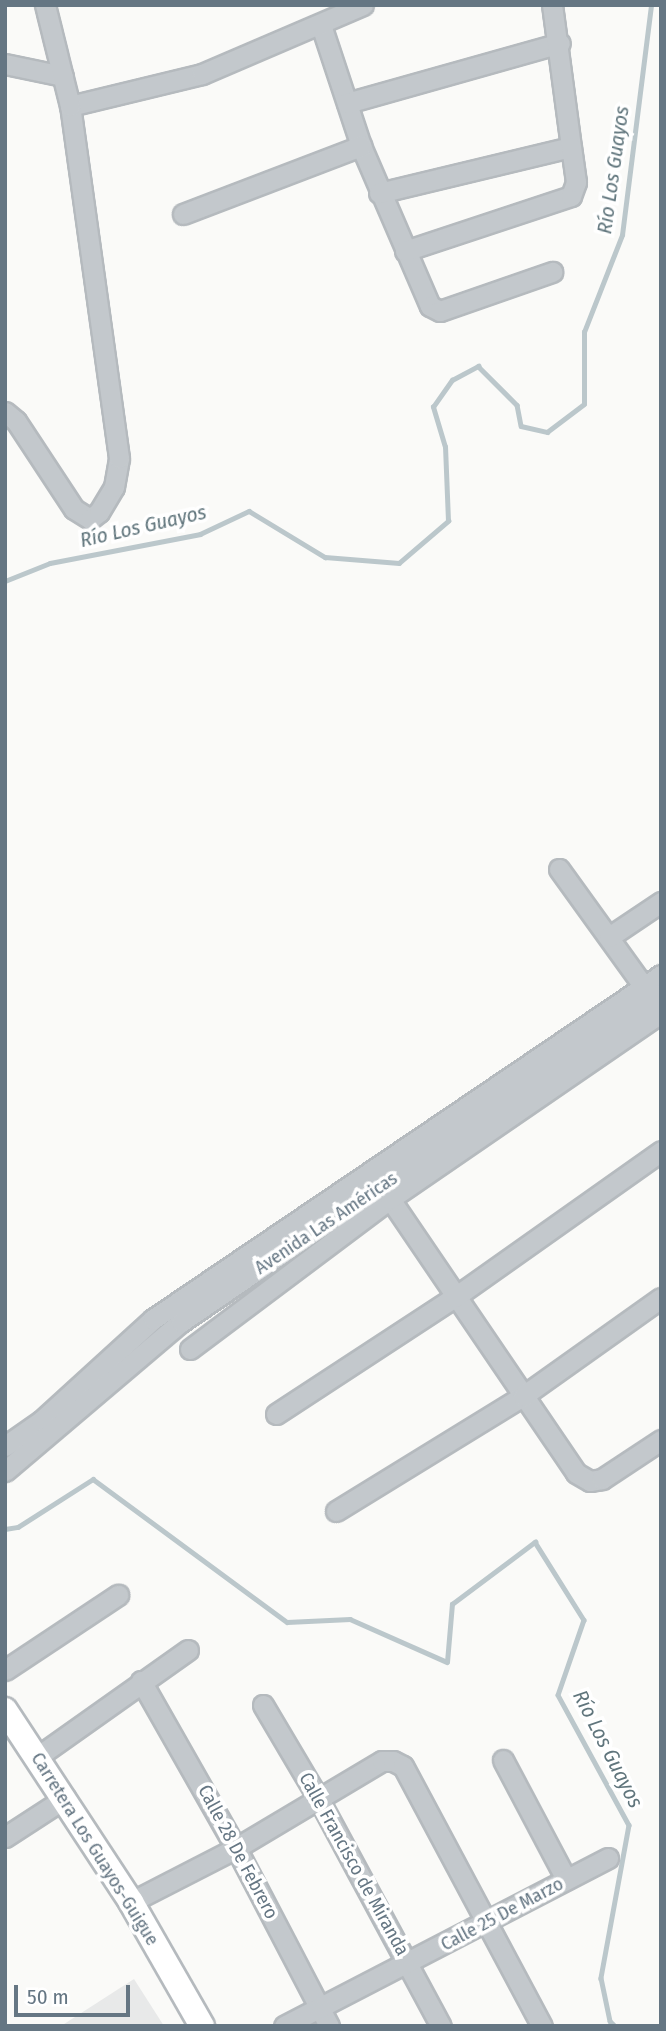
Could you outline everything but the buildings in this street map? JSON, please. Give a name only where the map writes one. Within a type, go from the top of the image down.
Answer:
[{"type":"main road","name":"Carretera Los Guayos-Guigue","points":[[5,1710],[131,1902],[202,2026]]},
{"type":"street","points":[[5,412],[16,421],[74,509],[90,519],[99,512],[114,487],[119,458],[70,106],[45,5]]},
{"type":"street","points":[[70,106],[202,74],[363,5]]},
{"type":"street","points":[[405,251],[571,196],[576,182],[560,43],[552,5]]},
{"type":"street","points":[[321,25],[379,194],[425,300],[440,311],[552,272]]},
{"type":"street","points":[[347,103],[560,43]]},
{"type":"street","points":[[5,64],[63,76]]},
{"type":"street","points":[[183,214],[361,146]]},
{"type":"street","points":[[379,194],[571,146]]},
{"type":"street","points":[[190,1349],[656,1001],[559,869]]},
{"type":"street","points":[[609,937],[661,902]]},
{"type":"street","name":"Avenida Las Américas","points":[[9,1468],[181,1322],[656,1001],[661,975]]},
{"type":"street","name":"Avenida Las Américas","points":[[5,1446],[41,1421],[153,1319],[656,1001]]},
{"type":"street","points":[[276,1414],[455,1297],[661,1152]]},
{"type":"street","points":[[390,1199],[576,1473],[590,1481],[602,1479],[661,1440]]},
{"type":"street","points":[[336,1511],[523,1396],[661,1298]]},
{"type":"street","points":[[5,1670],[118,1595]]},
{"type":"street","points":[[37,1757],[188,1650]]},
{"type":"street","name":"Calle 28 De Febrero","points":[[141,1681],[236,1847],[329,2026]]},
{"type":"street","name":"Calle Francisco de Miranda","points":[[262,1705],[318,1798],[441,2026]]},
{"type":"street","points":[[131,1902],[236,1847],[382,1760],[403,1766],[489,1919],[542,2026]]},
{"type":"street","points":[[503,1760],[566,1879]]},
{"type":"street","points":[[5,1837],[65,1798]]},
{"type":"street","name":"Calle 25 De Marzo","points":[[284,2026],[319,2006],[409,1965],[489,1919],[608,1858]]},
{"type":"shaded area","points":[[134,1979],[164,2026],[61,2026]]},
{"type":"waterway","name":"Río Los Guayos","points":[[5,581],[50,563],[200,534],[249,511],[325,557],[399,563],[448,521],[445,447],[433,407],[452,380],[478,366],[517,405],[521,426],[547,432],[584,404],[584,332],[622,235],[651,5]]},
{"type":"waterway","name":"Río Los Guayos","points":[[5,1529],[18,1527],[93,1479],[287,1622],[350,1619],[447,1662],[452,1604],[535,1542],[584,1620],[558,1695],[629,1825],[601,1978],[610,2021],[615,2026]]}]
